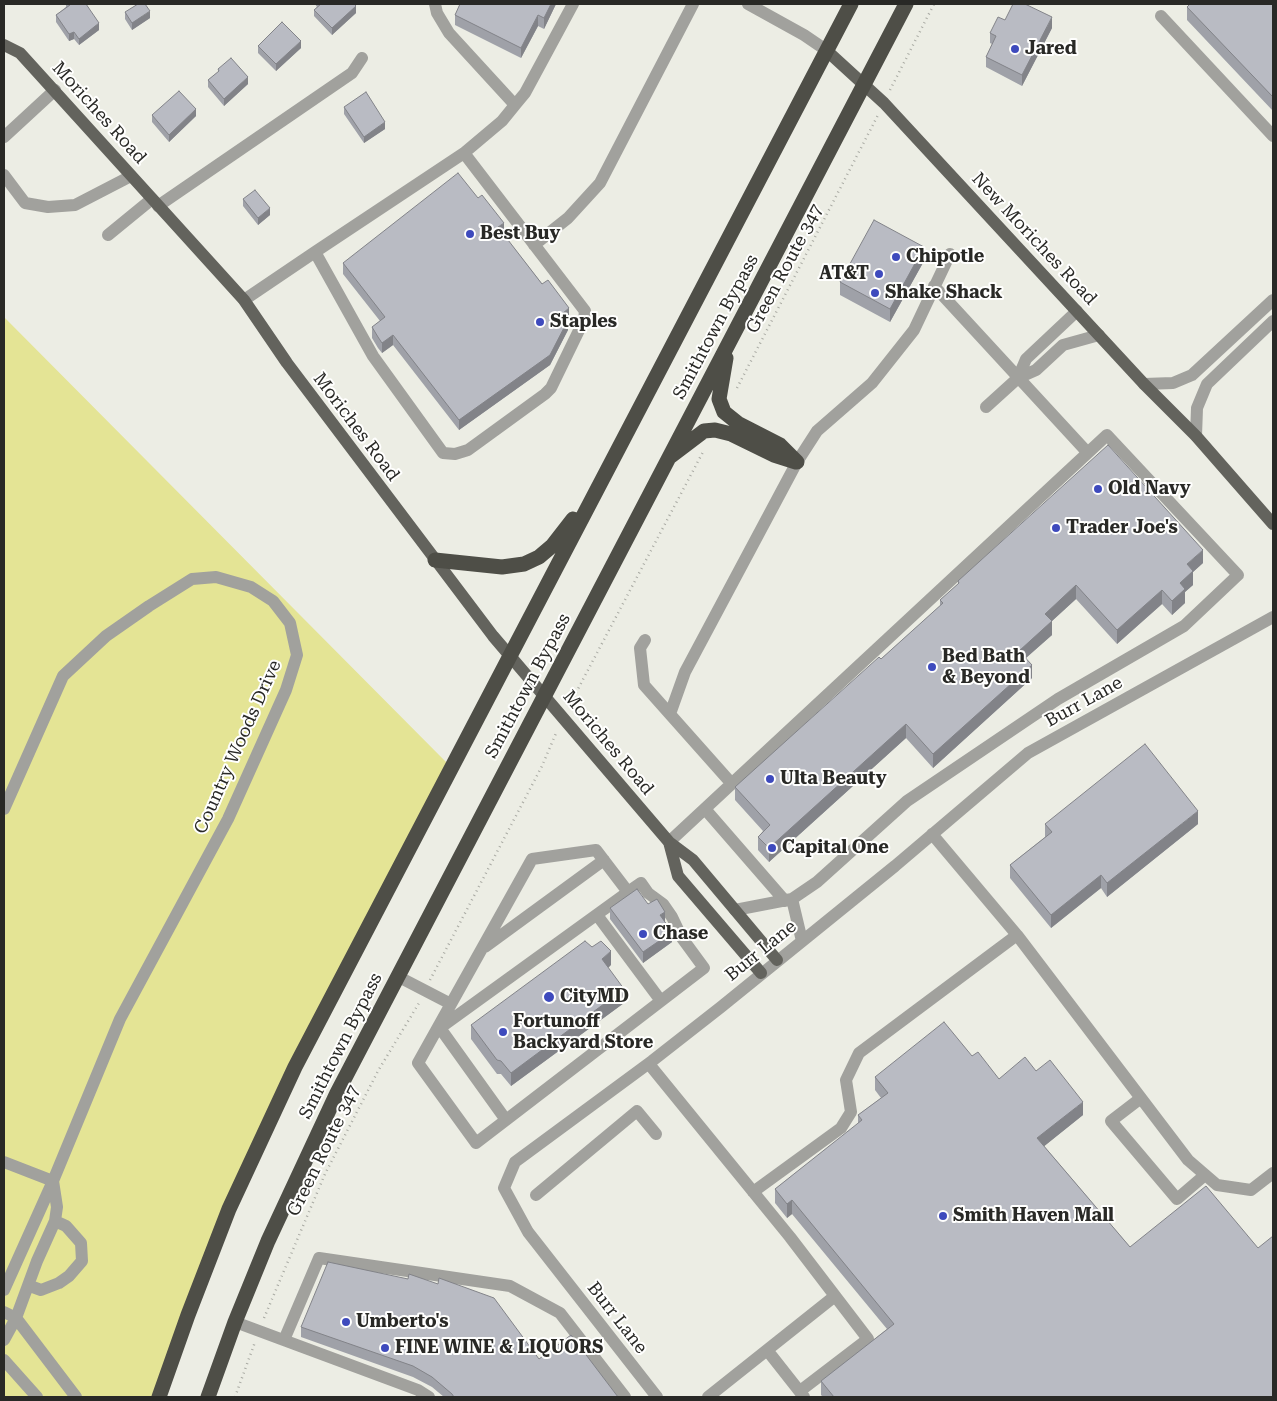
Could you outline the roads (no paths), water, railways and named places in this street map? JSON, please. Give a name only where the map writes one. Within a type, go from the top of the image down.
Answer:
[{"type":"highway","name":"Smithtown Bypass","points":[[159,1397],[211,1254],[272,1114],[851,4]]},
{"type":"highway","name":"Smithtown Bypass","points":[[208,1397],[235,1322],[290,1190],[337,1092],[906,4]]},
{"type":"highway","points":[[729,343],[719,393],[721,408],[738,424],[780,445],[797,462]]},
{"type":"highway","points":[[668,458],[704,431],[715,430],[731,434],[774,456],[797,462]]},
{"type":"highway","points":[[435,560],[502,567],[532,561],[552,546],[598,486]]},
{"type":"main road","name":"Moriches Road","points":[[4,45],[20,53],[55,90],[244,300],[286,362],[510,656],[669,842],[693,860],[777,960]]},
{"type":"main road","name":"New Moriches Road","points":[[826,50],[864,84],[1144,384],[1196,436],[1273,524]]},
{"type":"main road","name":"Moriches Road","points":[[669,842],[678,876],[761,974]]},
{"type":"street","points":[[435,4],[436,13],[449,33],[515,105]]},
{"type":"street","points":[[244,300],[464,153],[502,121],[525,93],[573,4]]},
{"type":"street","points":[[534,245],[568,218],[600,183],[693,4]]},
{"type":"street","name":"New Moriches Road","points":[[748,4],[804,35],[826,50]]},
{"type":"street","points":[[1161,16],[1273,136]]},
{"type":"street","points":[[108,235],[352,73],[362,58]]},
{"type":"street","points":[[4,137],[55,90]]},
{"type":"street","points":[[315,252],[373,356],[443,453],[455,454],[468,450],[551,388],[584,320],[585,311],[464,153]]},
{"type":"street","points":[[4,175],[25,203],[48,207],[75,205],[131,176]]},
{"type":"street","points":[[670,714],[684,672],[797,462],[817,431],[872,383],[914,330],[950,254]]},
{"type":"street","points":[[934,286],[1087,452]]},
{"type":"street","points":[[1144,384],[1173,382],[1192,375],[1273,300]]},
{"type":"street","points":[[1018,378],[1026,359],[1077,311]]},
{"type":"street","points":[[1196,436],[1196,408],[1207,384],[1273,321]]},
{"type":"street","points":[[986,407],[1018,378],[1036,370],[1063,345],[1099,335]]},
{"type":"street","points":[[669,842],[1107,435],[1238,574],[1184,626],[1058,699],[907,801],[817,882],[789,900],[735,910]]},
{"type":"street","name":"Country Woods Drive","points":[[4,808],[63,676],[106,636],[192,578],[216,577],[251,587],[273,601],[290,623],[297,655],[286,690],[228,819],[120,1019],[53,1181],[4,1290]]},
{"type":"street","name":"Burr Lane","points":[[657,1397],[528,1232],[504,1188],[515,1162],[649,1064],[932,834],[1028,753],[1273,617]]},
{"type":"street","points":[[645,640],[640,648],[644,685],[732,784]]},
{"type":"street","points":[[705,809],[789,900],[802,940]]},
{"type":"street","points":[[932,834],[1017,935],[1188,1160],[1217,1185],[1251,1190],[1273,1174]]},
{"type":"street","points":[[440,1028],[597,915],[628,892],[640,883],[648,893],[663,904],[672,917],[682,938],[704,968],[476,1143],[418,1063],[440,1028],[451,1004],[532,859],[596,850],[628,892]]},
{"type":"street","points":[[481,950],[604,860]]},
{"type":"street","points":[[648,893],[655,910]]},
{"type":"street","points":[[597,915],[661,1001]]},
{"type":"street","points":[[664,922],[682,938]]},
{"type":"street","points":[[753,1192],[841,1128],[851,1112],[846,1080],[859,1053],[1017,935]]},
{"type":"street","points":[[397,976],[451,1004]]},
{"type":"street","points":[[440,1028],[506,1120]]},
{"type":"street","points":[[649,1064],[753,1192],[868,1339],[802,1394],[767,1350]]},
{"type":"street","points":[[1141,1098],[1111,1121],[1177,1200],[1205,1175]]},
{"type":"street","points":[[536,1194],[637,1111],[656,1134]]},
{"type":"street","points":[[4,1162],[53,1181],[58,1207],[55,1222],[37,1261],[30,1286],[4,1340]]},
{"type":"street","points":[[30,1286],[41,1290],[59,1283],[69,1276],[82,1261],[81,1243],[66,1226],[55,1222]]},
{"type":"street","points":[[284,1340],[319,1258],[510,1286],[560,1313],[625,1397]]},
{"type":"street","points":[[708,1397],[835,1296]]},
{"type":"street","points":[[4,1312],[16,1318],[76,1396]]},
{"type":"street","points":[[235,1322],[418,1390],[429,1397]]},
{"type":"street","points":[[4,1360],[37,1397]]},
{"type":"place","name":"Jared","points":[[1015,49]]},
{"type":"place","name":"Best Buy","points":[[470,234]]},
{"type":"place","name":"Chipotle","points":[[896,257]]},
{"type":"place","name":"AT&T","points":[[879,274]]},
{"type":"place","name":"Shake Shack","points":[[875,293]]},
{"type":"place","name":"Staples","points":[[540,322]]},
{"type":"place","name":"Old Navy","points":[[1098,489]]},
{"type":"place","name":"Trader Joe's","points":[[1056,528]]},
{"type":"place","name":"Bed Bath & Beyond","points":[[932,667]]},
{"type":"place","name":"Ulta Beauty","points":[[770,779]]},
{"type":"place","name":"Capital One","points":[[772,848]]},
{"type":"place","name":"Chase","points":[[643,934]]},
{"type":"place","name":"CityMD","points":[[549,997]]},
{"type":"place","name":"Fortunoff Backyard Store","points":[[503,1032]]},
{"type":"place","name":"Smith Haven Mall","points":[[943,1216]]},
{"type":"place","name":"Umberto's","points":[[346,1322]]},
{"type":"place","name":"FINE WINE & LIQUORS","points":[[385,1348]]}]
